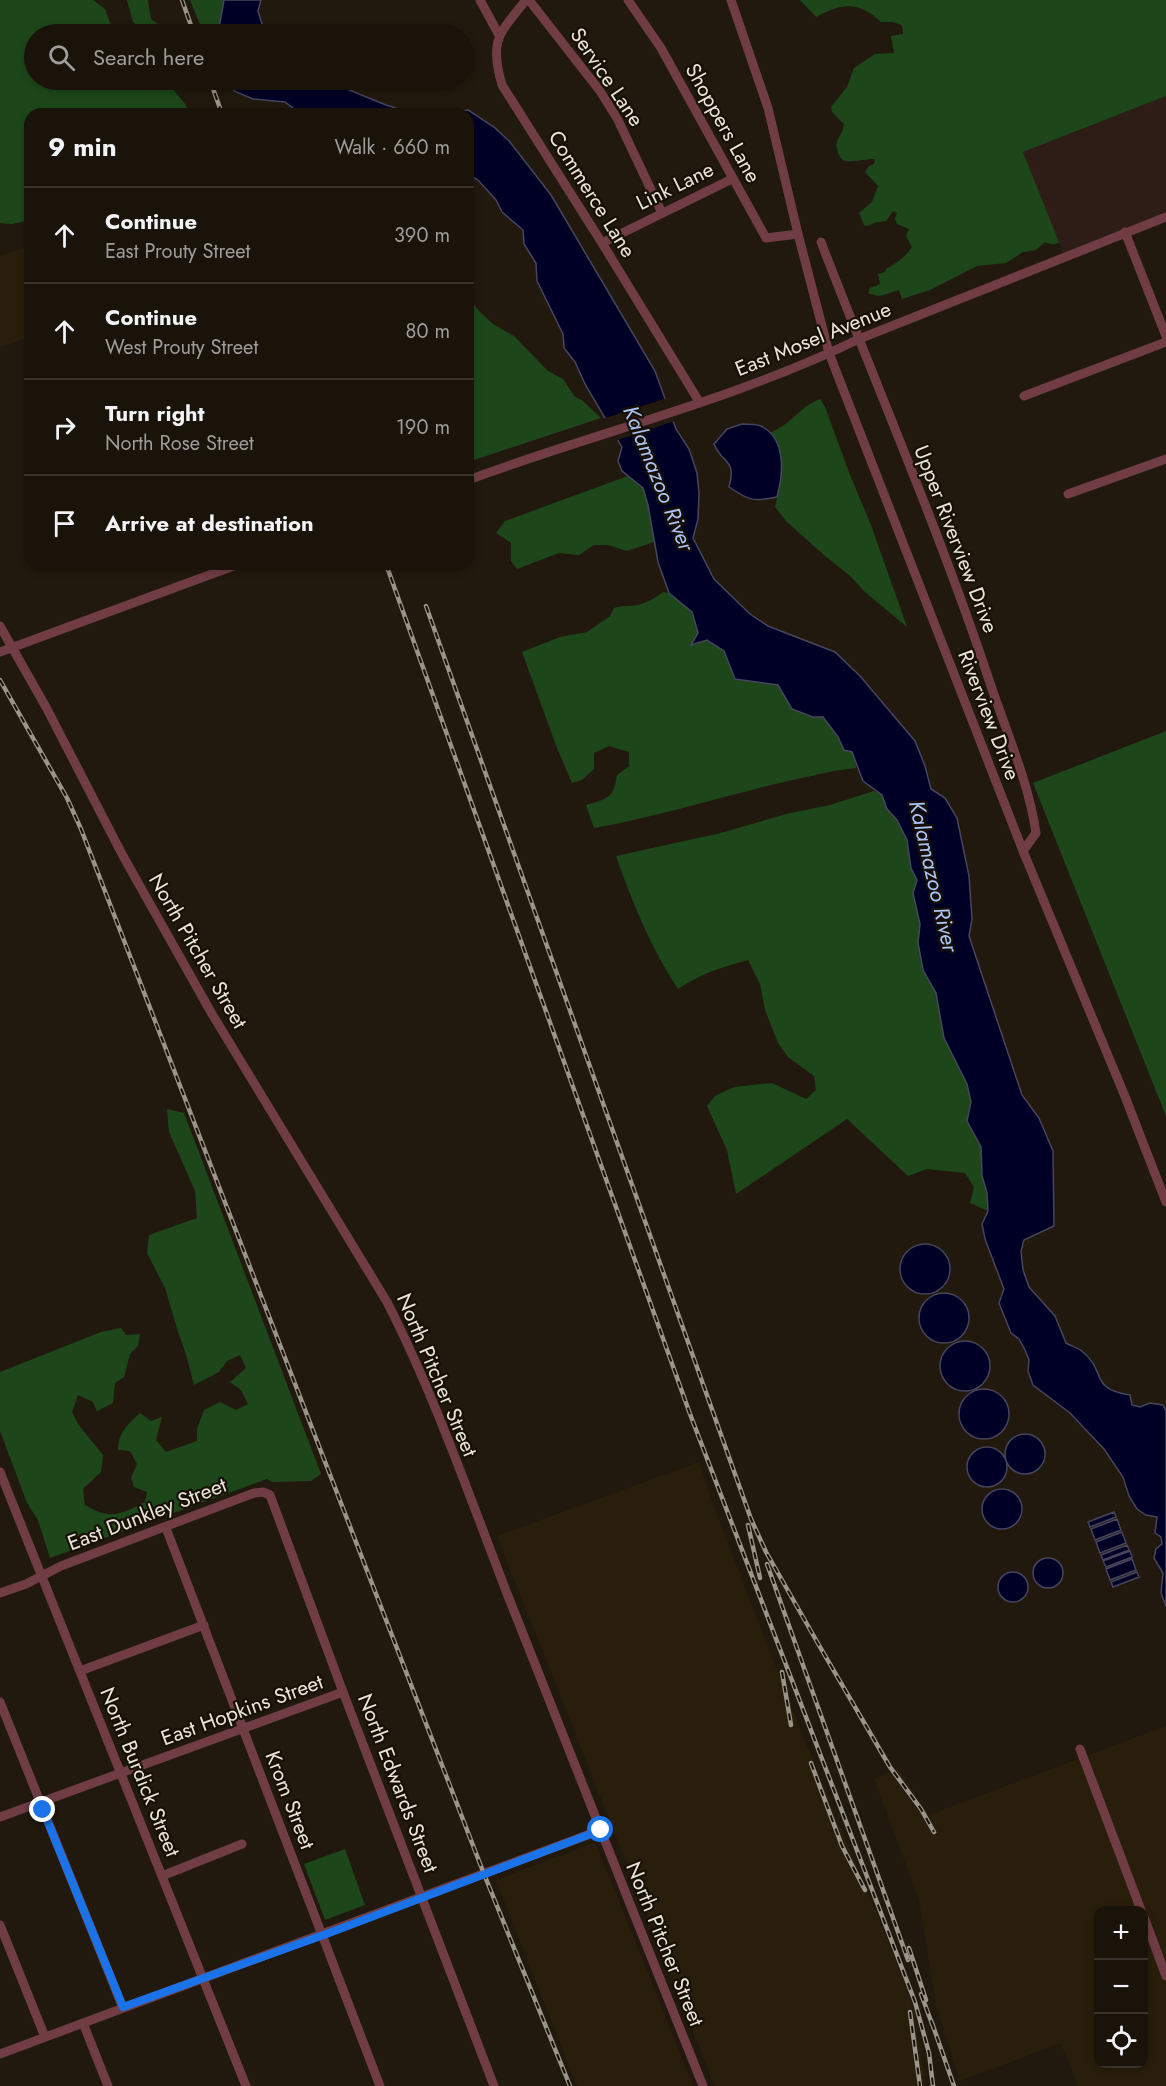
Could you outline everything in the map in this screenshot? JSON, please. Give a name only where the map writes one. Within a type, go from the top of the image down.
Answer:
[{"type":"street","points":[[480,0],[499,35],[528,0]]},
{"type":"street","name":"Service Lane","points":[[528,0],[600,92],[618,120],[662,213]]},
{"type":"street","name":"Shoppers Lane","points":[[628,0],[661,48],[766,238],[798,234]]},
{"type":"street","name":"Riverview Drive","points":[[731,0],[768,108],[829,353],[1023,852],[1124,1094],[1166,1202]]},
{"type":"street","name":"Commerce Lane","points":[[499,35],[497,62],[502,85],[700,403]]},
{"type":"street","name":"Link Lane","points":[[602,243],[732,179]]},
{"type":"street","name":"East Mosel Avenue","points":[[474,478],[700,403],[1166,217]]},
{"type":"street","points":[[1125,232],[1166,336]]},
{"type":"street","name":"Upper Riverview Drive","points":[[822,242],[967,612],[1028,796],[1036,833],[1023,852]]},
{"type":"street","points":[[1024,396],[1166,342]]},
{"type":"street","points":[[1068,494],[1166,459]]},
{"type":"street","points":[[0,652],[223,570]]},
{"type":"street","name":"North Pitcher Street","points":[[0,626],[47,709],[123,856],[212,1014],[387,1302],[405,1337],[703,2086]]},
{"type":"street","name":"North Burdick Street","points":[[0,1472],[246,2086]]},
{"type":"street","name":"East Dunkley Street","points":[[0,1593],[26,1584],[62,1566],[254,1493],[268,1492]]},
{"type":"street","name":"North Edwards Street","points":[[268,1492],[494,2086]]},
{"type":"street","name":"Krom Street","points":[[166,1528],[380,2086]]},
{"type":"street","points":[[80,1671],[204,1625]]},
{"type":"street","name":"East Hopkins Street","points":[[0,1817],[343,1692]]},
{"type":"street","points":[[0,1702],[123,2007]]},
{"type":"street","points":[[1080,1749],[1139,1906]]},
{"type":"street","points":[[0,2054],[601,1830]]},
{"type":"street","points":[[162,1876],[242,1844]]},
{"type":"street","points":[[0,1925],[45,2037]]},
{"type":"street","points":[[1148,1930],[1166,1976]]},
{"type":"street","points":[[83,2023],[108,2086]]},
{"type":"shaded area","points":[[1166,96],[1166,212],[1063,253],[1023,152]]},
{"type":"shaded area","points":[[24,248],[24,339],[0,347],[0,256]]},
{"type":"shaded area","points":[[699,1462],[718,1518],[799,1727],[900,1970],[915,2013],[926,2086],[715,2086],[497,1536]]},
{"type":"shaded area","points":[[1166,1726],[1166,2086],[1078,2086],[1061,2043],[960,2081],[936,2005],[919,1900],[874,1779],[898,1768],[929,1815]]},
{"type":"shaded area","points":[[595,1842],[693,2086],[577,2086],[496,1880]]},
{"type":"green space","points":[[0,0],[93,0],[105,9],[110,24],[24,24],[24,90],[173,90],[187,108],[24,108],[24,221],[12,224],[0,223]]},
{"type":"green space","points":[[127,0],[148,0],[151,19],[158,24],[135,24]]},
{"type":"green space","points":[[190,0],[224,0],[220,24],[200,24]]},
{"type":"green space","points":[[800,0],[1166,0],[1166,96],[1023,152],[1059,242],[1050,244],[1045,242],[1036,250],[1023,252],[1006,263],[977,266],[930,290],[902,299],[899,290],[884,295],[873,295],[868,293],[870,288],[880,284],[878,274],[885,272],[912,247],[906,236],[909,229],[897,224],[895,219],[897,213],[893,211],[886,221],[864,225],[859,213],[872,202],[878,186],[865,172],[869,166],[874,164],[875,159],[849,161],[841,158],[837,150],[837,141],[844,124],[832,112],[831,107],[847,87],[854,68],[875,54],[894,53],[891,36],[903,34],[902,25],[881,22],[865,10],[850,6],[834,9],[816,17]]},
{"type":"green space","points":[[474,305],[493,324],[514,336],[548,371],[563,379],[575,397],[582,400],[601,418],[474,460]]},
{"type":"green space","points":[[820,399],[871,525],[907,627],[787,522],[775,507],[780,487],[779,447],[769,433],[783,426],[807,406]]},
{"type":"green space","points":[[628,476],[643,488],[654,542],[627,551],[608,545],[594,545],[579,555],[559,553],[517,569],[511,561],[511,543],[496,533],[505,521]]},
{"type":"green space","points":[[663,592],[669,593],[692,612],[698,633],[692,644],[707,640],[724,651],[735,679],[778,685],[792,709],[813,717],[823,717],[838,737],[844,750],[852,752],[856,768],[797,779],[594,828],[586,805],[604,799],[611,793],[617,775],[629,766],[629,752],[609,746],[594,753],[594,769],[582,780],[572,783],[522,652],[560,637],[587,632],[610,616],[614,608],[641,604]]},
{"type":"green space","points":[[1166,731],[1166,1116],[1033,783]]},
{"type":"green space","points":[[874,791],[882,795],[887,809],[897,820],[907,840],[911,868],[918,880],[913,893],[920,924],[918,943],[923,970],[936,993],[944,1038],[967,1084],[971,1102],[967,1121],[981,1147],[982,1176],[987,1193],[988,1211],[970,1203],[974,1187],[965,1173],[927,1169],[908,1176],[847,1119],[736,1194],[727,1150],[707,1106],[715,1096],[734,1087],[772,1083],[806,1099],[816,1090],[814,1076],[788,1057],[778,1043],[765,1010],[760,984],[748,960],[695,979],[678,989],[643,924],[616,856],[721,833],[786,814],[830,805]]},
{"type":"green space","points":[[167,1109],[184,1113],[321,1474],[311,1481],[272,1482],[267,1479],[50,1558],[38,1520],[27,1503],[0,1431],[0,1372],[101,1332],[121,1328],[126,1335],[140,1334],[138,1346],[130,1354],[124,1377],[115,1383],[113,1403],[97,1411],[93,1402],[78,1395],[72,1412],[78,1424],[103,1455],[101,1472],[83,1489],[85,1505],[109,1514],[122,1512],[145,1502],[147,1492],[134,1487],[131,1478],[137,1464],[130,1451],[118,1450],[122,1434],[140,1413],[151,1421],[162,1417],[156,1440],[166,1452],[197,1441],[197,1429],[204,1410],[220,1402],[236,1410],[248,1404],[241,1390],[230,1382],[246,1368],[240,1355],[227,1361],[219,1372],[194,1385],[165,1288],[147,1253],[149,1235],[197,1218],[195,1191],[169,1132]]},
{"type":"green space","points":[[345,1849],[365,1905],[325,1920],[304,1864]]},
{"type":"water","points":[[224,0],[261,0],[258,11],[262,24],[220,24]]},
{"type":"water","points":[[349,90],[395,108],[293,108],[285,102],[253,99],[234,91]]},
{"type":"water","name":"Kalamazoo River","points":[[474,114],[494,127],[510,142],[551,195],[655,371],[676,429],[689,449],[697,473],[698,519],[693,538],[714,579],[750,614],[768,626],[835,652],[860,676],[915,741],[931,789],[945,798],[957,818],[969,876],[972,919],[969,936],[1022,1095],[1039,1118],[1053,1151],[1054,1226],[1024,1240],[1021,1251],[1023,1270],[1029,1287],[1055,1316],[1066,1343],[1090,1359],[1103,1384],[1109,1389],[1130,1395],[1132,1405],[1140,1407],[1150,1403],[1163,1405],[1166,1411],[1166,1606],[1161,1593],[1163,1573],[1154,1558],[1156,1549],[1162,1544],[1161,1537],[1155,1533],[1157,1517],[1146,1515],[1137,1509],[1129,1496],[1123,1477],[1104,1449],[1070,1413],[1033,1385],[1025,1350],[1019,1339],[1011,1333],[999,1303],[1004,1289],[985,1239],[982,1224],[988,1211],[987,1193],[982,1176],[981,1147],[967,1121],[971,1102],[967,1084],[944,1038],[936,993],[923,970],[918,943],[920,924],[913,893],[917,880],[911,868],[907,840],[897,820],[887,809],[882,795],[863,781],[852,752],[844,750],[838,737],[823,717],[813,717],[792,709],[778,685],[735,679],[724,651],[707,640],[691,645],[698,633],[692,612],[669,593],[658,562],[643,488],[622,471],[618,461],[622,447],[585,384],[575,362],[564,348],[563,334],[537,281],[536,263],[524,244],[523,230],[502,212],[496,200],[474,178]]},
{"type":"water","points":[[742,424],[761,426],[775,439],[781,458],[781,478],[777,497],[752,499],[729,487],[730,466],[714,444],[727,429]]},
{"type":"water","points":[[920,1244],[930,1244],[943,1251],[950,1264],[950,1274],[943,1287],[930,1294],[920,1294],[911,1290],[904,1283],[900,1274],[900,1264],[904,1255],[911,1248]]},
{"type":"water","points":[[939,1293],[949,1293],[962,1300],[969,1313],[969,1323],[962,1336],[949,1343],[939,1343],[930,1339],[923,1332],[919,1323],[919,1313],[923,1304],[930,1297]]},
{"type":"water","points":[[960,1341],[970,1341],[983,1348],[990,1361],[990,1371],[983,1384],[970,1391],[960,1391],[951,1387],[944,1380],[940,1371],[940,1361],[944,1352],[951,1345]]},
{"type":"water","points":[[979,1389],[989,1389],[1002,1396],[1009,1409],[1009,1419],[1002,1432],[989,1439],[979,1439],[970,1435],[963,1428],[959,1419],[959,1409],[963,1400],[970,1393]]},
{"type":"water","points":[[1025,1434],[1039,1440],[1045,1454],[1039,1468],[1025,1474],[1011,1468],[1005,1454],[1011,1440]]},
{"type":"water","points":[[987,1447],[1001,1453],[1007,1467],[1001,1481],[987,1487],[973,1481],[967,1467],[973,1453]]},
{"type":"water","points":[[1002,1489],[1016,1495],[1022,1509],[1016,1523],[1002,1529],[988,1523],[982,1509],[988,1495]]},
{"type":"water","points":[[1114,1512],[1116,1517],[1090,1527],[1088,1522]]},
{"type":"water","points":[[1117,1519],[1121,1530],[1095,1540],[1091,1529]]},
{"type":"water","points":[[1122,1532],[1126,1543],[1100,1553],[1096,1542]]},
{"type":"water","points":[[1127,1545],[1129,1550],[1103,1560],[1101,1555]]},
{"type":"water","points":[[1130,1551],[1132,1557],[1106,1567],[1103,1561]]},
{"type":"water","points":[[1048,1558],[1059,1562],[1063,1573],[1059,1584],[1048,1588],[1037,1584],[1033,1573],[1037,1562]]},
{"type":"water","points":[[1132,1559],[1136,1570],[1110,1580],[1106,1569]]},
{"type":"water","points":[[1013,1572],[1024,1576],[1028,1587],[1024,1598],[1013,1602],[1002,1598],[998,1587],[1002,1576]]},
{"type":"water","points":[[1137,1572],[1139,1577],[1113,1587],[1111,1582]]},
{"type":"pier","points":[[667,398],[675,421],[615,441],[602,419]]},
{"type":"railway","points":[[182,0],[190,24]]},
{"type":"railway","points":[[214,90],[220,108]]},
{"type":"railway","points":[[388,570],[690,1414],[915,2002],[929,2053],[933,2086]]},
{"type":"railway","points":[[426,606],[751,1519],[766,1552],[890,1767],[921,1809],[934,1832]]},
{"type":"railway","points":[[0,680],[67,798],[81,829],[484,1874],[570,2086]]},
{"type":"railway","points":[[748,1525],[760,1578]]},
{"type":"railway","points":[[767,1564],[908,1960]]},
{"type":"railway","points":[[782,1672],[791,1725]]},
{"type":"railway","points":[[811,1763],[842,1846],[865,1890]]},
{"type":"railway","points":[[909,1948],[926,2000]]},
{"type":"railway","points":[[921,1994],[934,2029]]},
{"type":"railway","points":[[910,2012],[920,2086]]},
{"type":"railway","points":[[932,2023],[954,2086]]},
{"type":"route","points":[[43,1810],[123,2007],[329,1933],[601,1830]]}]
